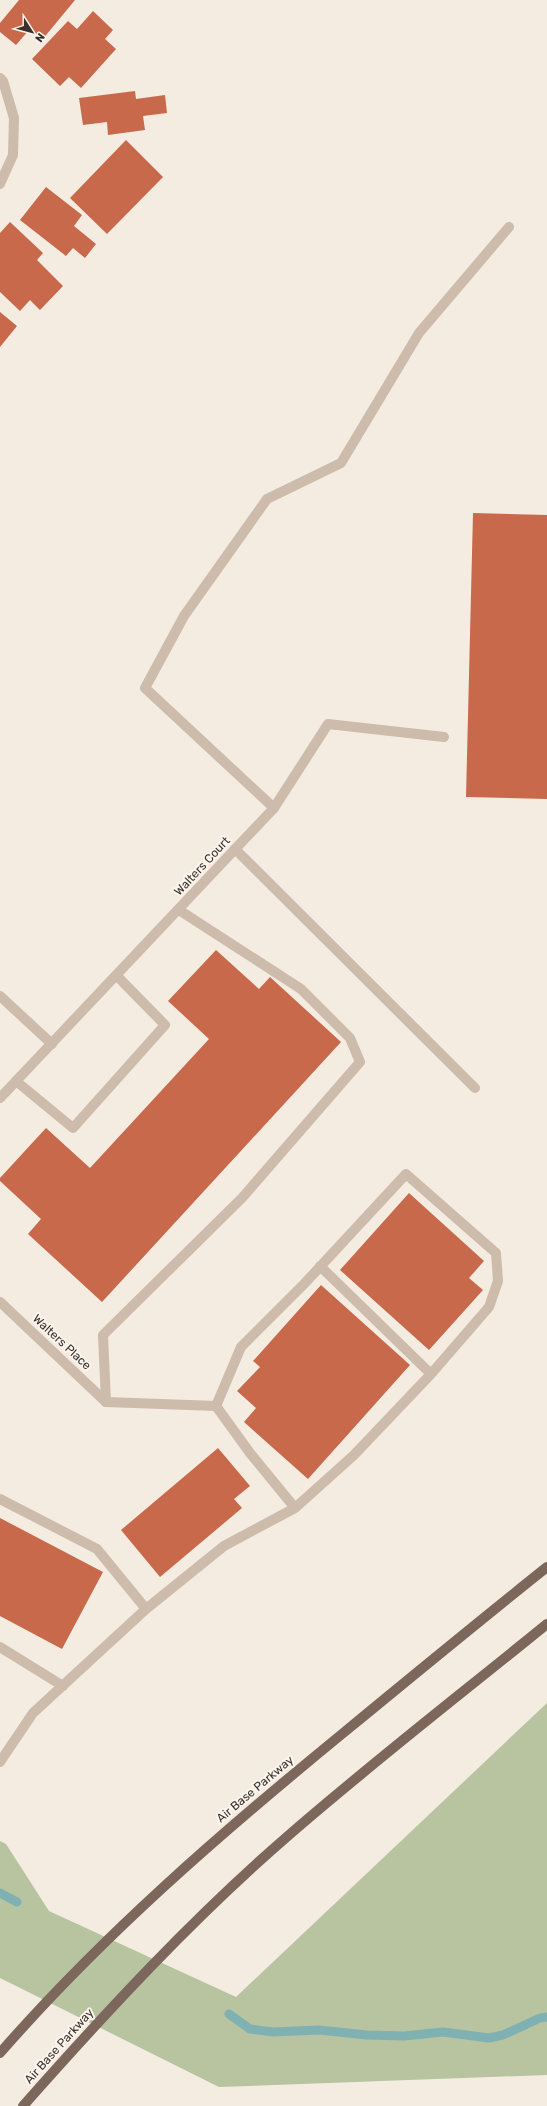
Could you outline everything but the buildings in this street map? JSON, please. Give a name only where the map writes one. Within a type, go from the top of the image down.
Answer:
[{"type":"main road","name":"Air Base Parkway","points":[[0,2052],[87,1959],[162,1887],[254,1806],[547,1567]]},
{"type":"main road","name":"Air Base Parkway","points":[[24,2106],[129,1989],[193,1923],[289,1835],[547,1624]]},
{"type":"street","points":[[0,78],[3,81],[14,118],[13,155],[0,184]]},
{"type":"street","points":[[274,808],[145,688],[184,616],[267,499],[341,462],[419,333],[509,227]]},
{"type":"street","name":"Walters Court","points":[[0,1098],[117,976],[274,808],[328,724],[444,737]]},
{"type":"street","points":[[235,849],[475,1088]]},
{"type":"street","points":[[179,910],[301,989],[350,1038],[360,1062],[242,1198],[141,1300],[103,1335],[106,1402],[216,1406]]},
{"type":"street","points":[[16,1081],[73,1128],[165,1025],[117,976]]},
{"type":"street","points":[[0,996],[52,1044]]},
{"type":"street","points":[[0,1762],[33,1713],[146,1609],[224,1546],[295,1508],[354,1455],[431,1374],[489,1307],[498,1281],[496,1253],[406,1174],[320,1266],[241,1347],[216,1406]]},
{"type":"street","points":[[320,1266],[431,1374]]},
{"type":"street","name":"Walters Place","points":[[0,1302],[106,1402]]},
{"type":"street","points":[[216,1406],[250,1452],[295,1508]]},
{"type":"street","points":[[0,1499],[97,1549],[146,1609]]},
{"type":"street","points":[[0,1647],[63,1686]]},
{"type":"green space","points":[[547,1703],[547,2075],[219,2087],[0,1978],[0,1841],[6,1844],[49,1911],[236,1997]]},
{"type":"waterway","points":[[0,1893],[17,1902]]},
{"type":"waterway","points":[[229,2014],[250,2029],[273,2032],[319,2030],[367,2035],[404,2036],[443,2032],[489,2038],[503,2035],[540,2018],[547,2017]]}]
